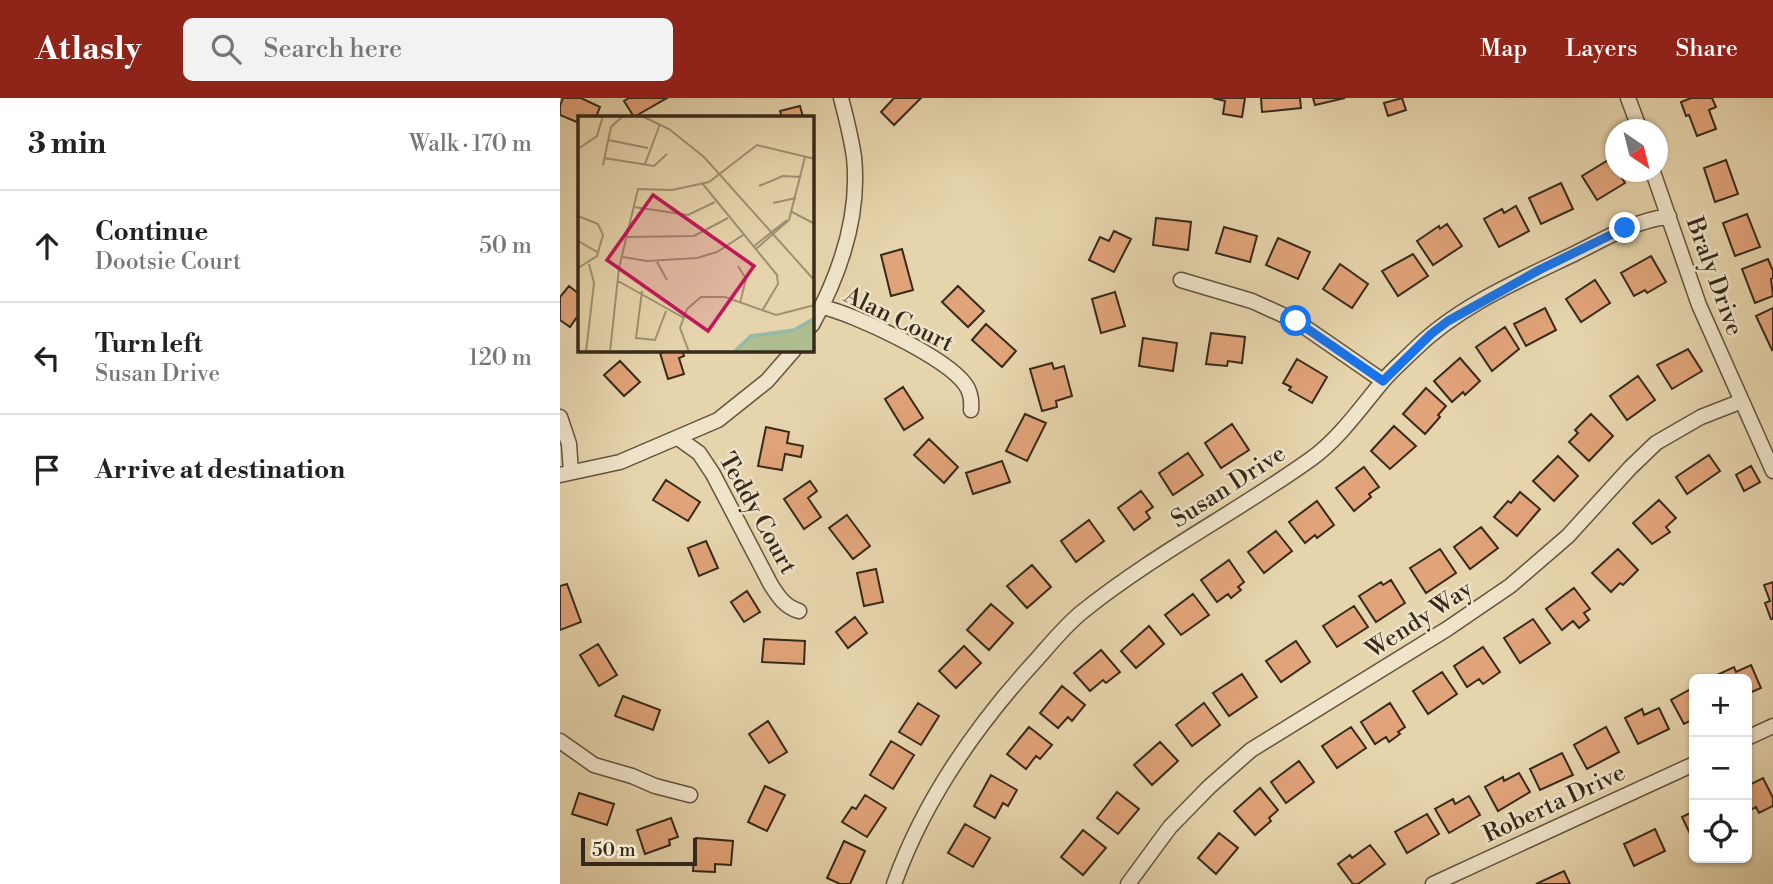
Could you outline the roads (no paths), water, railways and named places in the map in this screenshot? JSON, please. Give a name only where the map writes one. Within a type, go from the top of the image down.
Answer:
[{"type":"street","points":[[814,321],[831,290],[845,249],[854,205],[854,159],[841,98]]},
{"type":"street","points":[[1628,98],[1636,119]]},
{"type":"street","name":"Braly Drive","points":[[1657,182],[1699,305],[1773,471]]},
{"type":"street","name":"Susan Drive","points":[[894,884],[940,786],[960,755],[1018,679],[1082,612],[1313,457],[1345,427],[1383,381],[1431,334],[1483,300],[1625,228],[1645,220],[1669,216]]},
{"type":"street","points":[[1181,280],[1252,302],[1296,321],[1383,381]]},
{"type":"street","name":"Alan Court","points":[[822,307],[841,311],[861,320],[950,368],[967,387],[972,402],[971,410]]},
{"type":"street","points":[[560,417],[571,452],[565,473],[620,461],[718,420],[767,381],[792,352]]},
{"type":"street","name":"Wendy Way","points":[[1128,884],[1170,827],[1209,787],[1251,750],[1447,629],[1510,586],[1568,536],[1630,468],[1657,443],[1701,417],[1742,401]]},
{"type":"street","name":"Teddy Court","points":[[678,438],[699,453],[780,598],[799,611]]},
{"type":"street","points":[[1749,737],[1773,726]]},
{"type":"street","points":[[560,741],[594,765],[690,795]]},
{"type":"street","name":"Roberta Drive","points":[[1433,884],[1689,766]]}]
